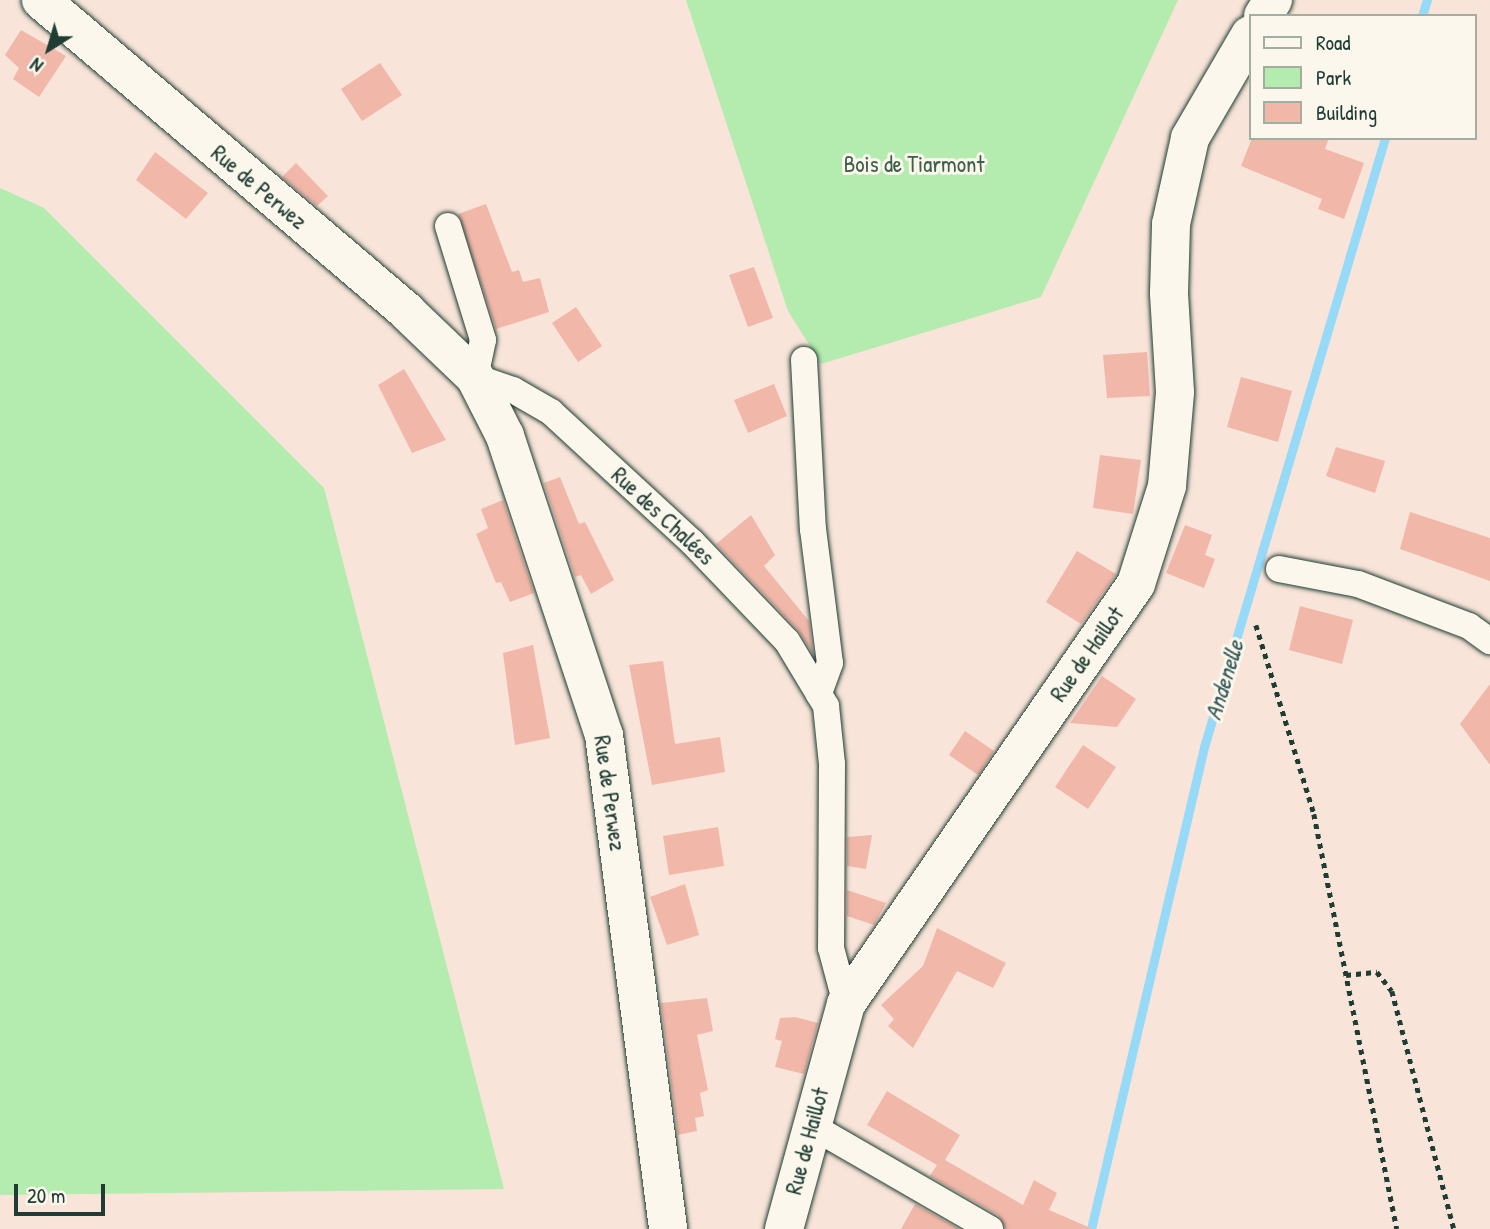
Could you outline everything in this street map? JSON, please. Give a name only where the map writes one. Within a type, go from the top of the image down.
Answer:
[{"type":"street","name":"Rue de Perwez","points":[[41,0],[407,312],[475,377],[505,436],[604,735],[667,1229]]},
{"type":"street","name":"Rue de Haillot","points":[[784,1229],[810,1125],[846,1004],[1136,584],[1167,486],[1175,392],[1169,293],[1171,224],[1190,138],[1248,38]]},
{"type":"street","points":[[448,226],[484,340],[475,377]]},
{"type":"street","points":[[804,360],[813,528],[830,663],[819,694]]},
{"type":"street","name":"Rue des Chalées","points":[[475,377],[513,390],[551,412],[692,542],[787,640],[819,694],[826,706],[832,764],[831,948],[846,1004]]},
{"type":"street","points":[[1279,569],[1358,584],[1469,626],[1490,641]]},
{"type":"street","points":[[810,1125],[990,1229]]},
{"type":"path","points":[[1256,625],[1314,814],[1398,1229]]},
{"type":"path","points":[[1346,975],[1377,972],[1392,991],[1454,1229]]},
{"type":"green space","name":"Bois de Tiarmont","points":[[686,0],[1178,0],[1041,297],[821,364],[788,311]]},
{"type":"green space","points":[[0,188],[44,208],[324,488],[504,1189],[0,1195]]},
{"type":"building","points":[[21,30],[66,56],[39,97],[13,79],[19,68],[5,55]]},
{"type":"building","points":[[380,63],[402,95],[362,121],[341,89]]},
{"type":"building","points":[[1251,140],[1328,140],[1325,149],[1364,163],[1344,219],[1318,209],[1322,199],[1241,166]]},
{"type":"building","points":[[155,152],[208,193],[186,219],[136,180]]},
{"type":"building","points":[[296,163],[328,196],[317,206],[282,177]]},
{"type":"building","points":[[486,204],[512,272],[519,270],[523,282],[540,278],[549,312],[496,329],[458,214]]},
{"type":"building","points":[[754,267],[773,318],[748,327],[729,275]]},
{"type":"building","points":[[576,307],[602,346],[578,362],[552,323]]},
{"type":"building","points":[[1147,352],[1150,396],[1107,398],[1103,355]]},
{"type":"building","points":[[404,369],[446,440],[412,453],[378,385]]},
{"type":"building","points":[[1241,377],[1292,391],[1278,442],[1227,427]]},
{"type":"building","points":[[774,384],[787,416],[748,433],[734,400]]},
{"type":"building","points":[[1336,447],[1385,461],[1375,493],[1326,476]]},
{"type":"building","points":[[1100,455],[1141,460],[1133,514],[1093,508]]},
{"type":"building","points":[[560,477],[579,524],[585,522],[614,580],[591,594],[581,575],[575,577],[544,483]]},
{"type":"building","points":[[503,500],[534,593],[510,602],[501,582],[496,583],[476,534],[488,528],[481,509]]},
{"type":"building","points":[[1410,512],[1490,538],[1490,581],[1400,549]]},
{"type":"building","points":[[751,515],[775,555],[764,566],[809,621],[813,654],[798,630],[716,544]]},
{"type":"building","points":[[1185,525],[1212,535],[1205,555],[1215,559],[1204,588],[1166,573]]},
{"type":"building","points":[[1077,551],[1116,574],[1081,624],[1046,602]]},
{"type":"building","points":[[1300,606],[1353,620],[1342,664],[1289,650]]},
{"type":"building","points":[[533,645],[550,738],[515,745],[503,653]]},
{"type":"building","points":[[663,661],[675,744],[720,737],[725,772],[652,785],[629,665]]},
{"type":"building","points":[[1102,676],[1136,699],[1117,727],[1070,723]]},
{"type":"building","points":[[1490,684],[1490,765],[1460,724]]},
{"type":"building","points":[[965,731],[994,751],[978,775],[949,755]]},
{"type":"building","points":[[1083,745],[1116,767],[1088,809],[1055,787]]},
{"type":"building","points":[[718,827],[724,866],[669,875],[663,836]]},
{"type":"building","points":[[872,835],[866,869],[847,866],[847,837]]},
{"type":"building","points":[[685,884],[699,935],[667,945],[650,897]]},
{"type":"building","points":[[847,890],[886,903],[874,925],[847,916]]},
{"type":"building","points":[[937,928],[1006,963],[993,988],[957,971],[913,1048],[888,1026],[894,1019],[881,1005],[923,966]]},
{"type":"building","points":[[707,998],[713,1031],[697,1035],[708,1090],[700,1093],[704,1116],[695,1118],[697,1131],[678,1135],[661,1003]]},
{"type":"building","points":[[795,1017],[818,1023],[804,1074],[775,1067],[782,1041],[775,1039],[780,1018]]},
{"type":"building","points":[[887,1091],[960,1135],[945,1160],[1023,1205],[1034,1180],[1057,1193],[1049,1210],[1093,1229],[1006,1229],[998,1215],[930,1176],[937,1165],[867,1125]]},
{"type":"building","points":[[915,1204],[959,1229],[901,1229]]},
{"type":"waterway","name":"Andenelle","points":[[1423,14],[1427,0]]},
{"type":"waterway","name":"Andenelle","points":[[1091,1229],[1204,747],[1384,140]]}]
